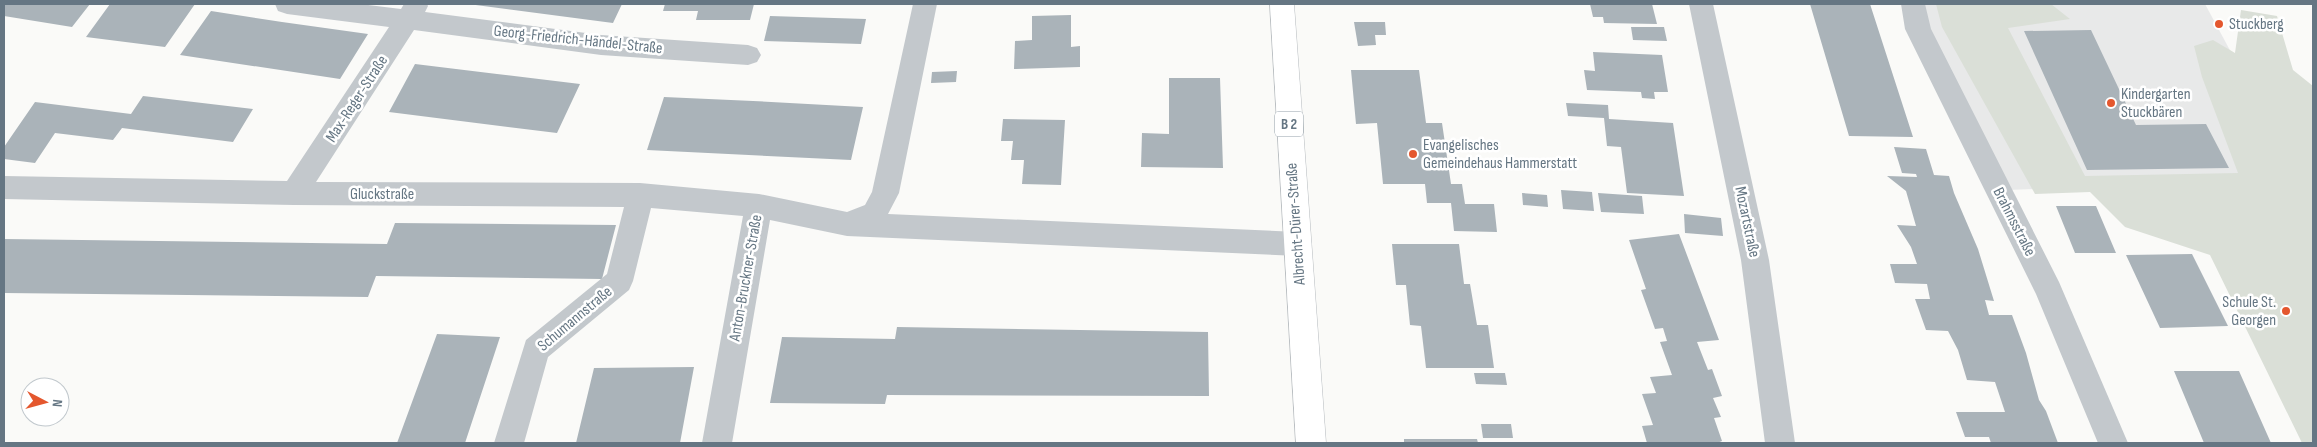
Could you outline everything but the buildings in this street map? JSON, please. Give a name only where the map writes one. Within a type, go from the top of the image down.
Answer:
[{"type":"main road","name":"Albrecht-Dürer-Straße","points":[[1282,4],[1311,443]]},
{"type":"street","name":"Georg-Friedrich-Händel-Straße","points":[[287,4],[413,12],[601,44],[748,55]]},
{"type":"street","points":[[847,224],[874,213],[885,193],[924,4]]},
{"type":"street","name":"Mozartstraße","points":[[1701,4],[1755,260],[1780,443]]},
{"type":"street","name":"Brahmsstraße","points":[[1913,4],[1918,29],[2049,291],[2113,443]]},
{"type":"street","name":"Max-Reger-Straße","points":[[294,193],[413,12]]},
{"type":"street","name":"Gluckstraße","points":[[4,188],[294,193],[640,195],[759,206]]},
{"type":"street","name":"Schumannstraße","points":[[509,443],[536,349],[619,281],[640,195]]},
{"type":"street","name":"Anton-Bruckner-Straße","points":[[717,443],[759,206],[847,224],[1298,244]]},
{"type":"shaded area","name":"Kindergarten Stuckbären","points":[[1921,4],[2205,4],[2300,180],[2007,190],[1926,27]]},
{"type":"shaded area","points":[[1936,4],[2051,4],[2070,19],[2008,28],[2085,176],[2238,173],[2202,77],[2194,46],[2213,40],[2235,53],[2241,10],[2277,16],[2293,70],[2313,86],[2313,443],[2302,443],[2210,255],[2125,227],[2090,192],[2035,194],[1942,27]]},
{"type":"place","name":"Stuckberg","points":[[2219,24]]},
{"type":"place","name":"Kindergarten Stuckbären","points":[[2111,103]]},
{"type":"place","name":"Evangelisches Gemeindehaus Hammerstatt","points":[[1413,154]]},
{"type":"place","name":"Schule St. Georgen","points":[[2286,311]]}]
